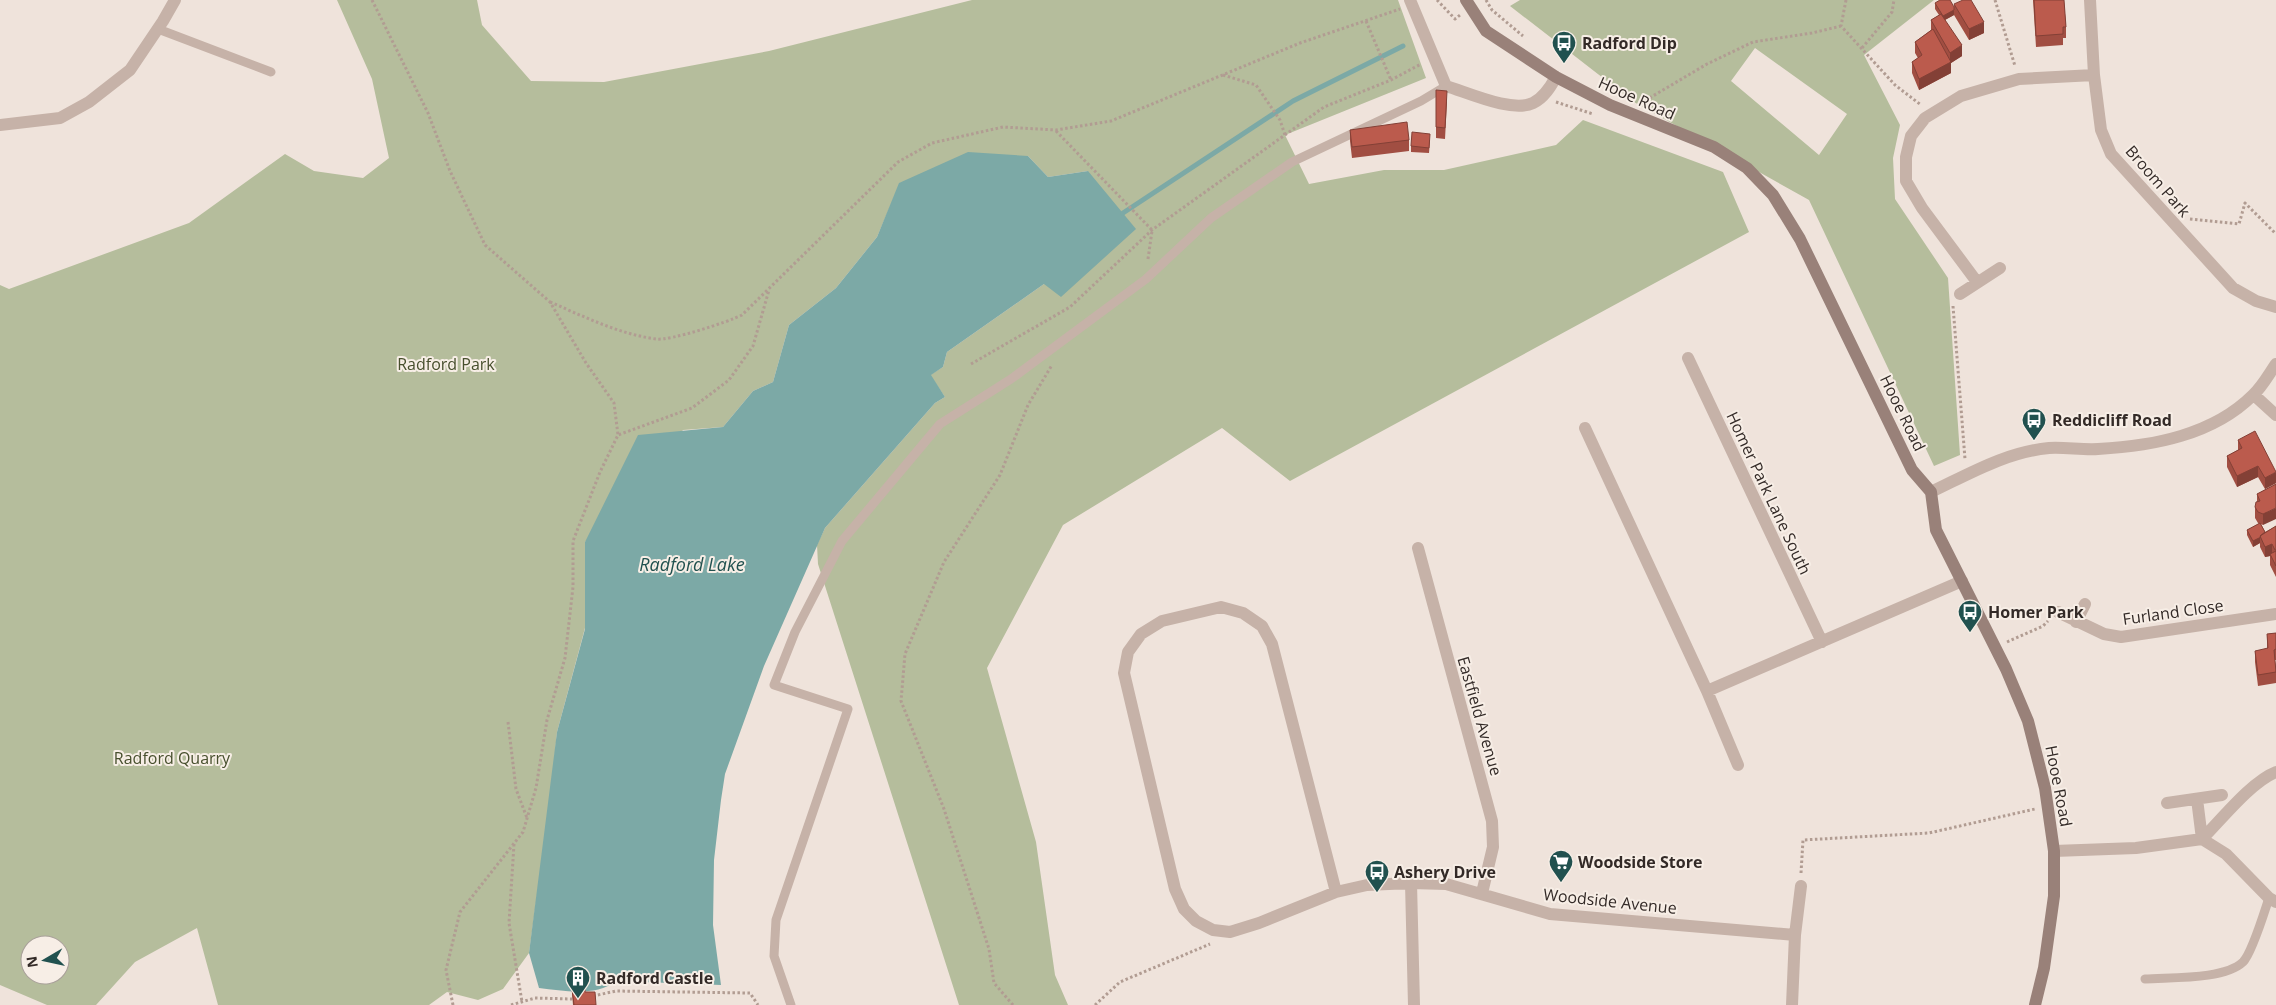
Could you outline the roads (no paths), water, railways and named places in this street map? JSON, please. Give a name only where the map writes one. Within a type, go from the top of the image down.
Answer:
[{"type":"street","points":[[0,125],[60,118],[89,102],[130,70],[175,0]]},
{"type":"street","name":"Hooe Road","points":[[1466,0],[1486,31],[1556,77],[1625,112],[1714,147],[1747,168],[1773,195],[1800,239],[1912,470],[1931,492],[1934,524],[1995,647],[2028,721],[2046,788],[2054,851],[2054,896],[2044,968],[2035,1005]]},
{"type":"street","name":"Broom Park","points":[[2090,0],[2094,75],[2101,130],[2111,154],[2233,288],[2256,301],[2276,307]]},
{"type":"street","points":[[1411,2],[1446,86],[1522,107],[1535,102],[1548,91],[1556,77]]},
{"type":"street","points":[[1978,282],[1922,208],[1906,181],[1906,157],[1911,136],[1924,118],[1961,96],[2018,78],[2094,75]]},
{"type":"street","points":[[1960,294],[2000,268]]},
{"type":"street","name":"Homer Park Lane South","points":[[1688,358],[1822,642]]},
{"type":"street","points":[[1931,492],[1999,459],[2048,448],[2096,449],[2143,445],[2184,436],[2225,417],[2254,395],[2276,364]]},
{"type":"street","points":[[2254,395],[2276,415]]},
{"type":"street","points":[[1585,428],[1707,691],[1738,765]]},
{"type":"street","name":"Eastfield Avenue","points":[[1418,548],[1492,821],[1493,847],[1482,893]]},
{"type":"street","points":[[1707,691],[1962,581]]},
{"type":"street","points":[[2076,622],[2085,604]]},
{"type":"street","points":[[1221,607],[1243,613],[1262,626],[1272,644],[1336,892],[1259,923],[1230,932],[1213,930],[1196,921],[1184,909],[1175,889],[1124,673],[1128,652],[1141,634],[1162,621],[1221,607]]},
{"type":"street","name":"Furland Close","points":[[2058,612],[2104,634],[2121,637],[2276,614]]},
{"type":"street","points":[[2054,851],[2136,848],[2202,839],[2267,775],[2276,772]]},
{"type":"street","points":[[2167,803],[2222,795]]},
{"type":"street","points":[[2197,798],[2202,839]]},
{"type":"street","points":[[2202,839],[2226,854],[2273,900]]},
{"type":"street","points":[[1411,883],[1414,1005]]},
{"type":"street","name":"Woodside Avenue","points":[[1336,892],[1367,885],[1446,884],[1550,914],[1795,935]]},
{"type":"street","points":[[1792,1005],[1795,935],[1800,886]]},
{"type":"lane","points":[[158,29],[271,72]]},
{"type":"lane","points":[[790,1005],[774,956],[776,920],[848,709],[774,685],[795,632],[842,541],[940,424],[1011,379],[1146,279],[1211,218],[1292,162],[1421,101],[1446,86]]},
{"type":"lane","points":[[2146,979],[2215,973],[2234,968],[2244,961],[2273,900]]},
{"type":"water","name":"Radford Lake","points":[[968,152],[1028,156],[1048,177],[1088,171],[1136,229],[1061,297],[1044,284],[947,352],[943,367],[931,375],[945,397],[935,403],[825,528],[764,666],[725,774],[714,860],[713,925],[721,985],[617,981],[599,989],[579,992],[539,988],[529,953],[557,732],[585,629],[585,542],[638,435],[723,427],[753,391],[773,382],[789,325],[836,288],[877,237],[899,183]]},
{"type":"waterway","points":[[1123,213],[1293,101],[1403,46]]},
{"type":"place","name":"Radford Dip","points":[[1564,64]]},
{"type":"place","name":"Reddicliff Road","points":[[2034,441]]},
{"type":"place","name":"Homer Park","points":[[1970,633]]},
{"type":"place","name":"Woodside Store","points":[[1561,883]]},
{"type":"place","name":"Ashery Drive","points":[[1377,893]]},
{"type":"place","name":"Radford Castle","points":[[578,999]]},
{"type":"park label","name":"Radford Park","points":[[446,364]]},
{"type":"park label","name":"Radford Quarry","points":[[172,758]]}]
